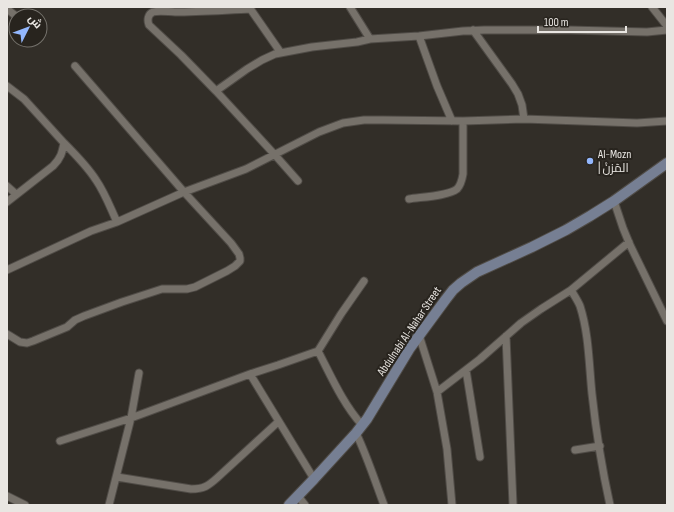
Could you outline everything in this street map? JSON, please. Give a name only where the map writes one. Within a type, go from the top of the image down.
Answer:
[{"type":"street","points":[[350,7],[370,39]]},
{"type":"street","points":[[652,7],[667,26]]},
{"type":"street","points":[[281,53],[250,8],[175,12],[155,11],[152,12],[148,18],[149,25],[216,91],[298,181]]},
{"type":"street","points":[[216,91],[240,73],[270,56],[370,39],[419,36],[473,30],[513,29],[647,32],[667,30]]},
{"type":"street","points":[[473,30],[518,94],[522,105],[524,119]]},
{"type":"street","points":[[419,36],[437,86],[452,121]]},
{"type":"street","points":[[7,334],[20,342],[27,343],[66,327],[75,320],[88,314],[162,288],[187,289],[195,287],[235,266],[240,261],[236,249],[184,192],[75,66]]},
{"type":"street","points":[[7,86],[24,99],[84,163],[106,197],[117,222]]},
{"type":"street","points":[[7,270],[91,231],[117,222],[184,192],[246,169],[319,132],[344,123],[364,120],[463,121],[524,119],[667,122]]},
{"type":"street","points":[[409,199],[445,193],[457,189],[460,186],[463,174],[463,121]]},
{"type":"street","points":[[637,122],[667,126]]},
{"type":"street","points":[[7,202],[58,161],[64,142]]},
{"type":"street","name":"Abdulnabi Al-Nahar Street","points":[[289,505],[367,419],[410,348],[453,290],[476,272],[566,230],[614,201],[667,163]]},
{"type":"street","points":[[7,186],[16,194]]},
{"type":"street","points":[[614,201],[629,242],[667,321]]},
{"type":"street","points":[[437,392],[541,309],[571,290],[629,242]]},
{"type":"street","points":[[60,441],[131,418],[250,374],[278,366],[318,351],[364,281]]},
{"type":"street","points":[[571,290],[580,305],[588,344],[592,393],[605,482],[610,505]]},
{"type":"street","points":[[420,335],[437,392],[447,449],[452,505]]},
{"type":"street","points":[[506,336],[513,505]]},
{"type":"street","points":[[318,351],[347,405],[356,418],[370,469],[384,505]]},
{"type":"street","points":[[466,370],[480,457]]},
{"type":"street","points":[[109,505],[131,418],[140,373]]},
{"type":"street","points":[[250,374],[314,479]]},
{"type":"street","points":[[116,477],[191,489],[202,488],[217,478],[278,422]]},
{"type":"street","points":[[575,450],[600,446]]},
{"type":"street","points":[[7,496],[25,505]]},
{"type":"street","points":[[298,496],[305,505]]},
{"type":"place","name":"Al-Mozn | المٓزنْ","points":[[590,161]]}]
